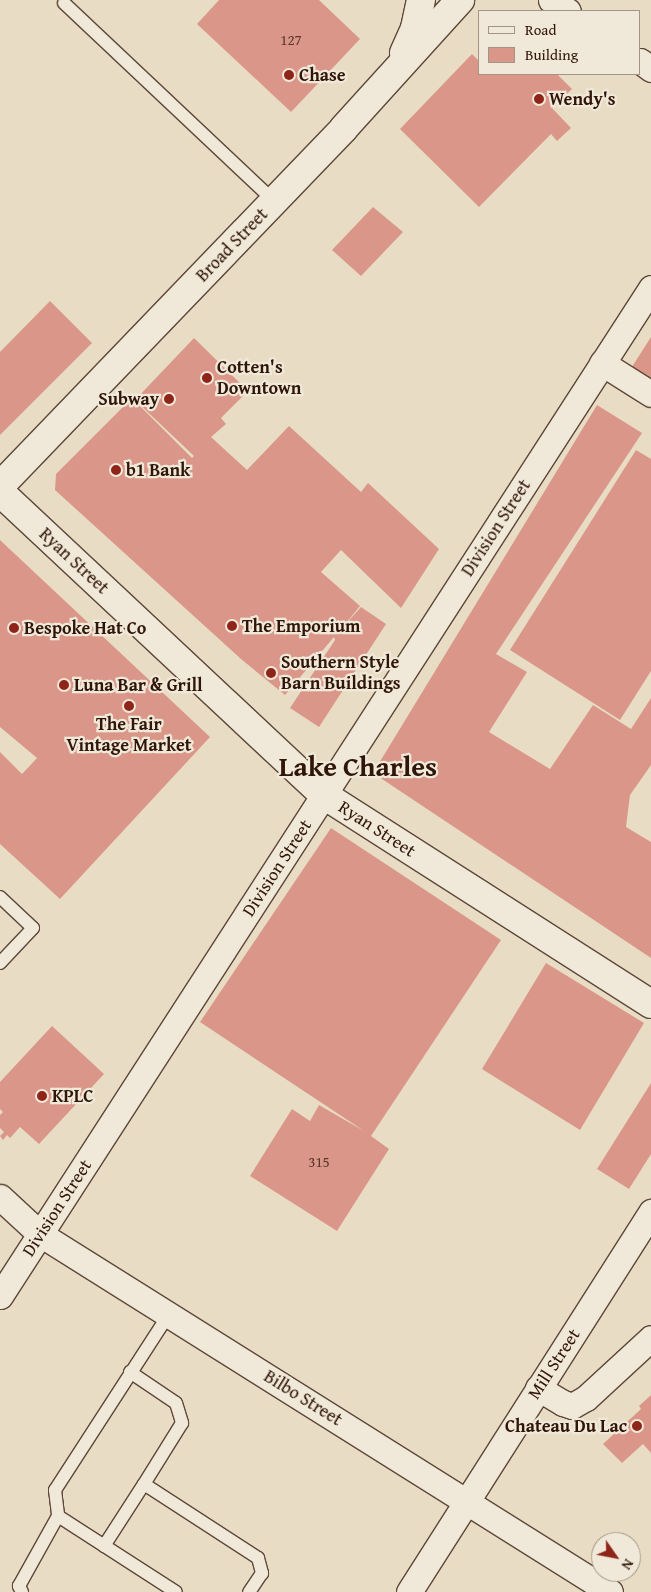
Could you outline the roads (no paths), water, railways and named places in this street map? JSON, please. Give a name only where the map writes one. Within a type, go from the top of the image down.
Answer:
[{"type":"main road","points":[[381,88],[403,54],[415,28],[421,0]]},
{"type":"main road","name":"Broad Street","points":[[0,486],[381,88],[460,0]]},
{"type":"main road","name":"Ryan Street","points":[[0,492],[324,795],[651,1004]]},
{"type":"street","points":[[552,0],[567,10]]},
{"type":"street","name":"Division Street","points":[[0,1296],[651,288]]},
{"type":"street","points":[[602,364],[651,394]]},
{"type":"street","name":"Bilbo Street","points":[[0,1197],[40,1234],[610,1592]]},
{"type":"street","name":"Mill Street","points":[[409,1592],[651,1212]]},
{"type":"street","points":[[538,1388],[568,1406],[579,1404],[651,1338]]},
{"type":"lane","points":[[64,3],[274,201]]},
{"type":"lane","points":[[0,897],[33,928],[0,963]]},
{"type":"lane","points":[[22,1592],[20,1586],[58,1516],[55,1490],[169,1314]]},
{"type":"lane","points":[[104,1546],[182,1422],[176,1402],[130,1372]]},
{"type":"lane","points":[[144,1484],[258,1558],[262,1573],[249,1592]]},
{"type":"lane","points":[[58,1516],[176,1592]]},
{"type":"place","name":"Chase","points":[[289,75]]},
{"type":"place","name":"Wendy's","points":[[539,99]]},
{"type":"place","name":"Cotten's Downtown","points":[[207,378]]},
{"type":"place","name":"Subway","points":[[169,399]]},
{"type":"place","name":"b1 Bank","points":[[116,470]]},
{"type":"place","name":"The Emporium","points":[[232,626]]},
{"type":"place","name":"Bespoke Hat Co","points":[[14,628]]},
{"type":"place","name":"Southern Style Barn Buildings","points":[[271,673]]},
{"type":"place","name":"Luna Bar & Grill","points":[[64,685]]},
{"type":"place","name":"The Fair Vintage Market","points":[[129,706]]},
{"type":"place","name":"KPLC","points":[[42,1096]]},
{"type":"place","name":"Chateau Du Lac","points":[[637,1426]]},
{"type":"district","name":"Lake Charles","points":[[358,766]]}]
